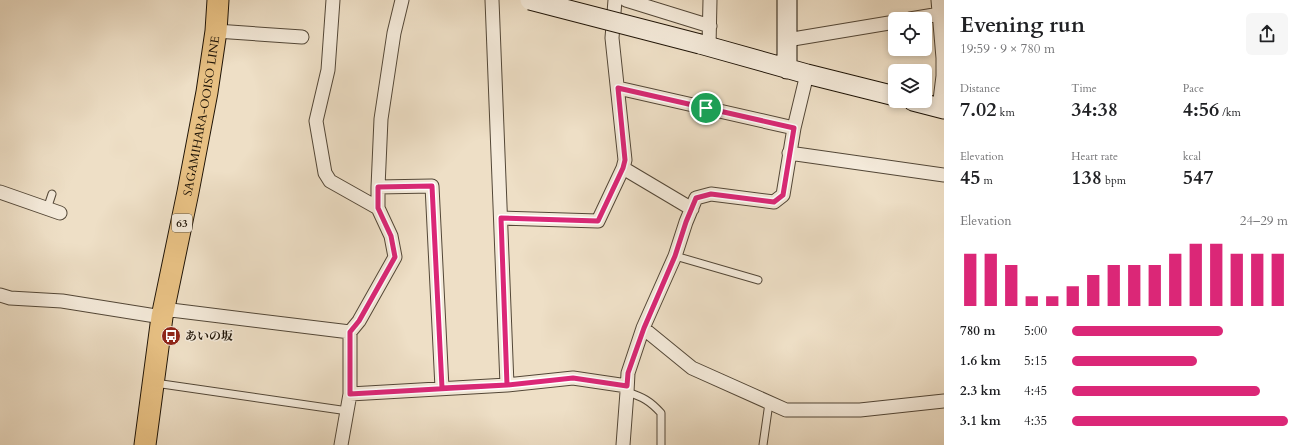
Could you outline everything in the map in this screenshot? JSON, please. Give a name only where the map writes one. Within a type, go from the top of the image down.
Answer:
[{"type":"main road","name":"SAGAMIHARA-OOISO LINE","points":[[145,445],[163,313],[204,107],[216,32],[218,0]]},
{"type":"street","points":[[333,0],[328,70],[316,121],[325,173],[330,181],[378,208]]},
{"type":"street","points":[[341,445],[350,394],[350,332],[359,321],[395,257],[391,236],[378,208],[378,187],[382,119],[394,32],[402,0]]},
{"type":"street","points":[[492,0],[507,385]]},
{"type":"street","points":[[530,0],[704,45],[787,69],[888,94]]},
{"type":"street","points":[[501,218],[598,221],[623,168],[625,160],[612,38],[615,0]]},
{"type":"street","points":[[626,0],[710,26]]},
{"type":"street","points":[[704,45],[710,26],[710,0]]},
{"type":"street","points":[[787,0],[787,69]]},
{"type":"street","points":[[932,106],[942,108],[943,76],[938,0]]},
{"type":"street","points":[[932,15],[940,14]]},
{"type":"street","points":[[787,40],[888,23]]},
{"type":"street","points":[[216,32],[302,37]]},
{"type":"street","points":[[623,445],[628,373],[644,328],[675,256],[686,222],[696,198],[711,194],[774,202],[783,195],[789,153],[806,74]]},
{"type":"street","points":[[618,88],[794,128]]},
{"type":"street","points":[[789,153],[944,175]]},
{"type":"street","points":[[623,168],[692,209]]},
{"type":"street","points":[[378,187],[432,186],[442,388]]},
{"type":"street","points":[[0,192],[60,213]]},
{"type":"street","points":[[0,295],[10,298],[62,301],[350,332]]},
{"type":"street","points":[[644,328],[692,368],[786,410],[860,410],[944,401]]},
{"type":"street","points":[[350,394],[507,385],[573,378],[627,389]]},
{"type":"lane","points":[[47,209],[52,194]]},
{"type":"lane","points":[[675,256],[758,280]]},
{"type":"lane","points":[[153,382],[348,411]]},
{"type":"lane","points":[[627,389],[652,404],[661,414],[661,445]]},
{"type":"lane","points":[[763,445],[769,403]]},
{"type":"place","name":"あいの坂","points":[[171,336]]},
{"type":"route","points":[[706,108],[618,88],[625,160],[623,168],[598,221],[501,218],[507,385],[442,388],[432,186],[378,187],[378,208],[391,236],[395,257],[359,321],[350,332],[350,394],[507,385],[573,378],[627,386],[628,373],[644,328],[675,256],[686,222],[696,198],[711,194],[774,202],[783,195],[794,128],[706,108]]}]
